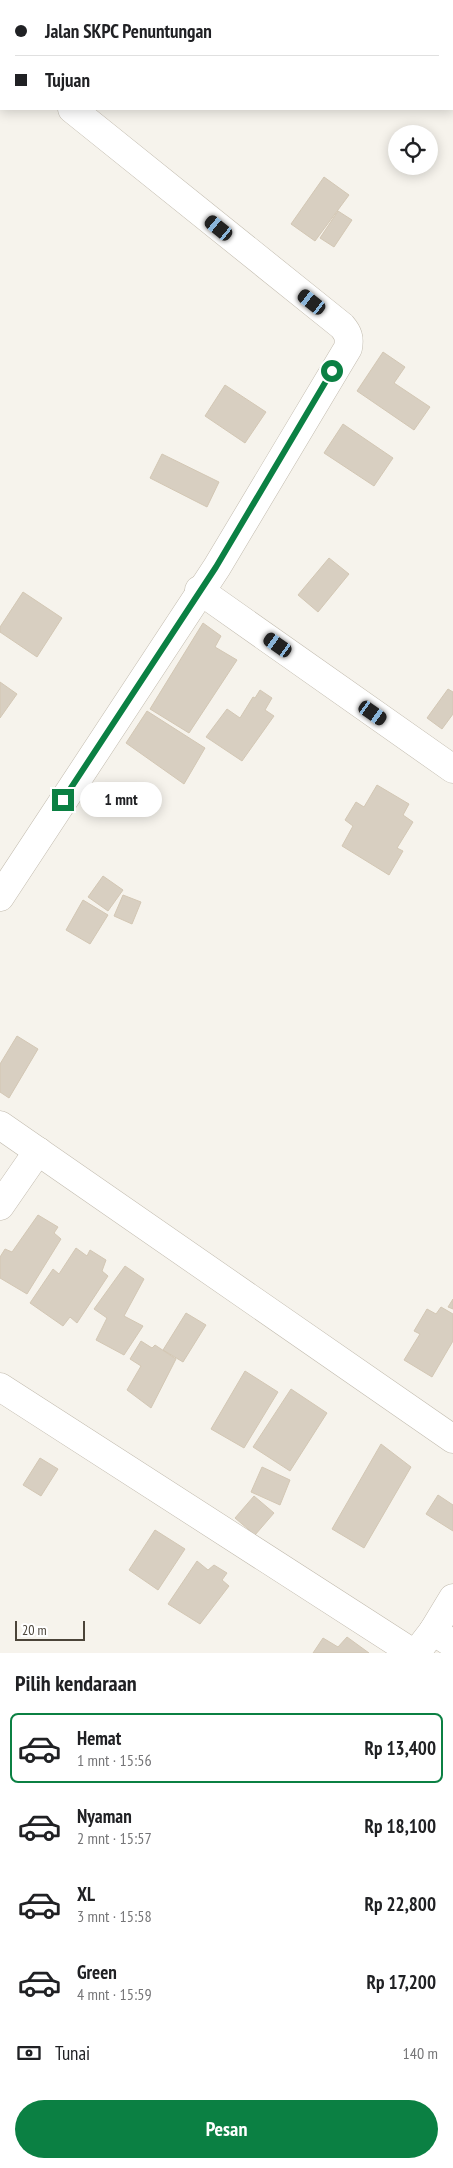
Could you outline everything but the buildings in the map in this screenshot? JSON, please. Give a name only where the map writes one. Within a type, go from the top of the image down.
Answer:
[{"type":"street","points":[[0,897],[199,590],[216,567],[348,348],[348,332],[73,110]]},
{"type":"street","points":[[199,590],[453,769]]},
{"type":"street","points":[[0,1125],[453,1440]]},
{"type":"street","points":[[0,1206],[38,1151]]},
{"type":"street","points":[[0,1387],[415,1653],[443,1637],[453,1598]]},
{"type":"route","points":[[63,800],[199,590],[216,567],[332,371]]}]
